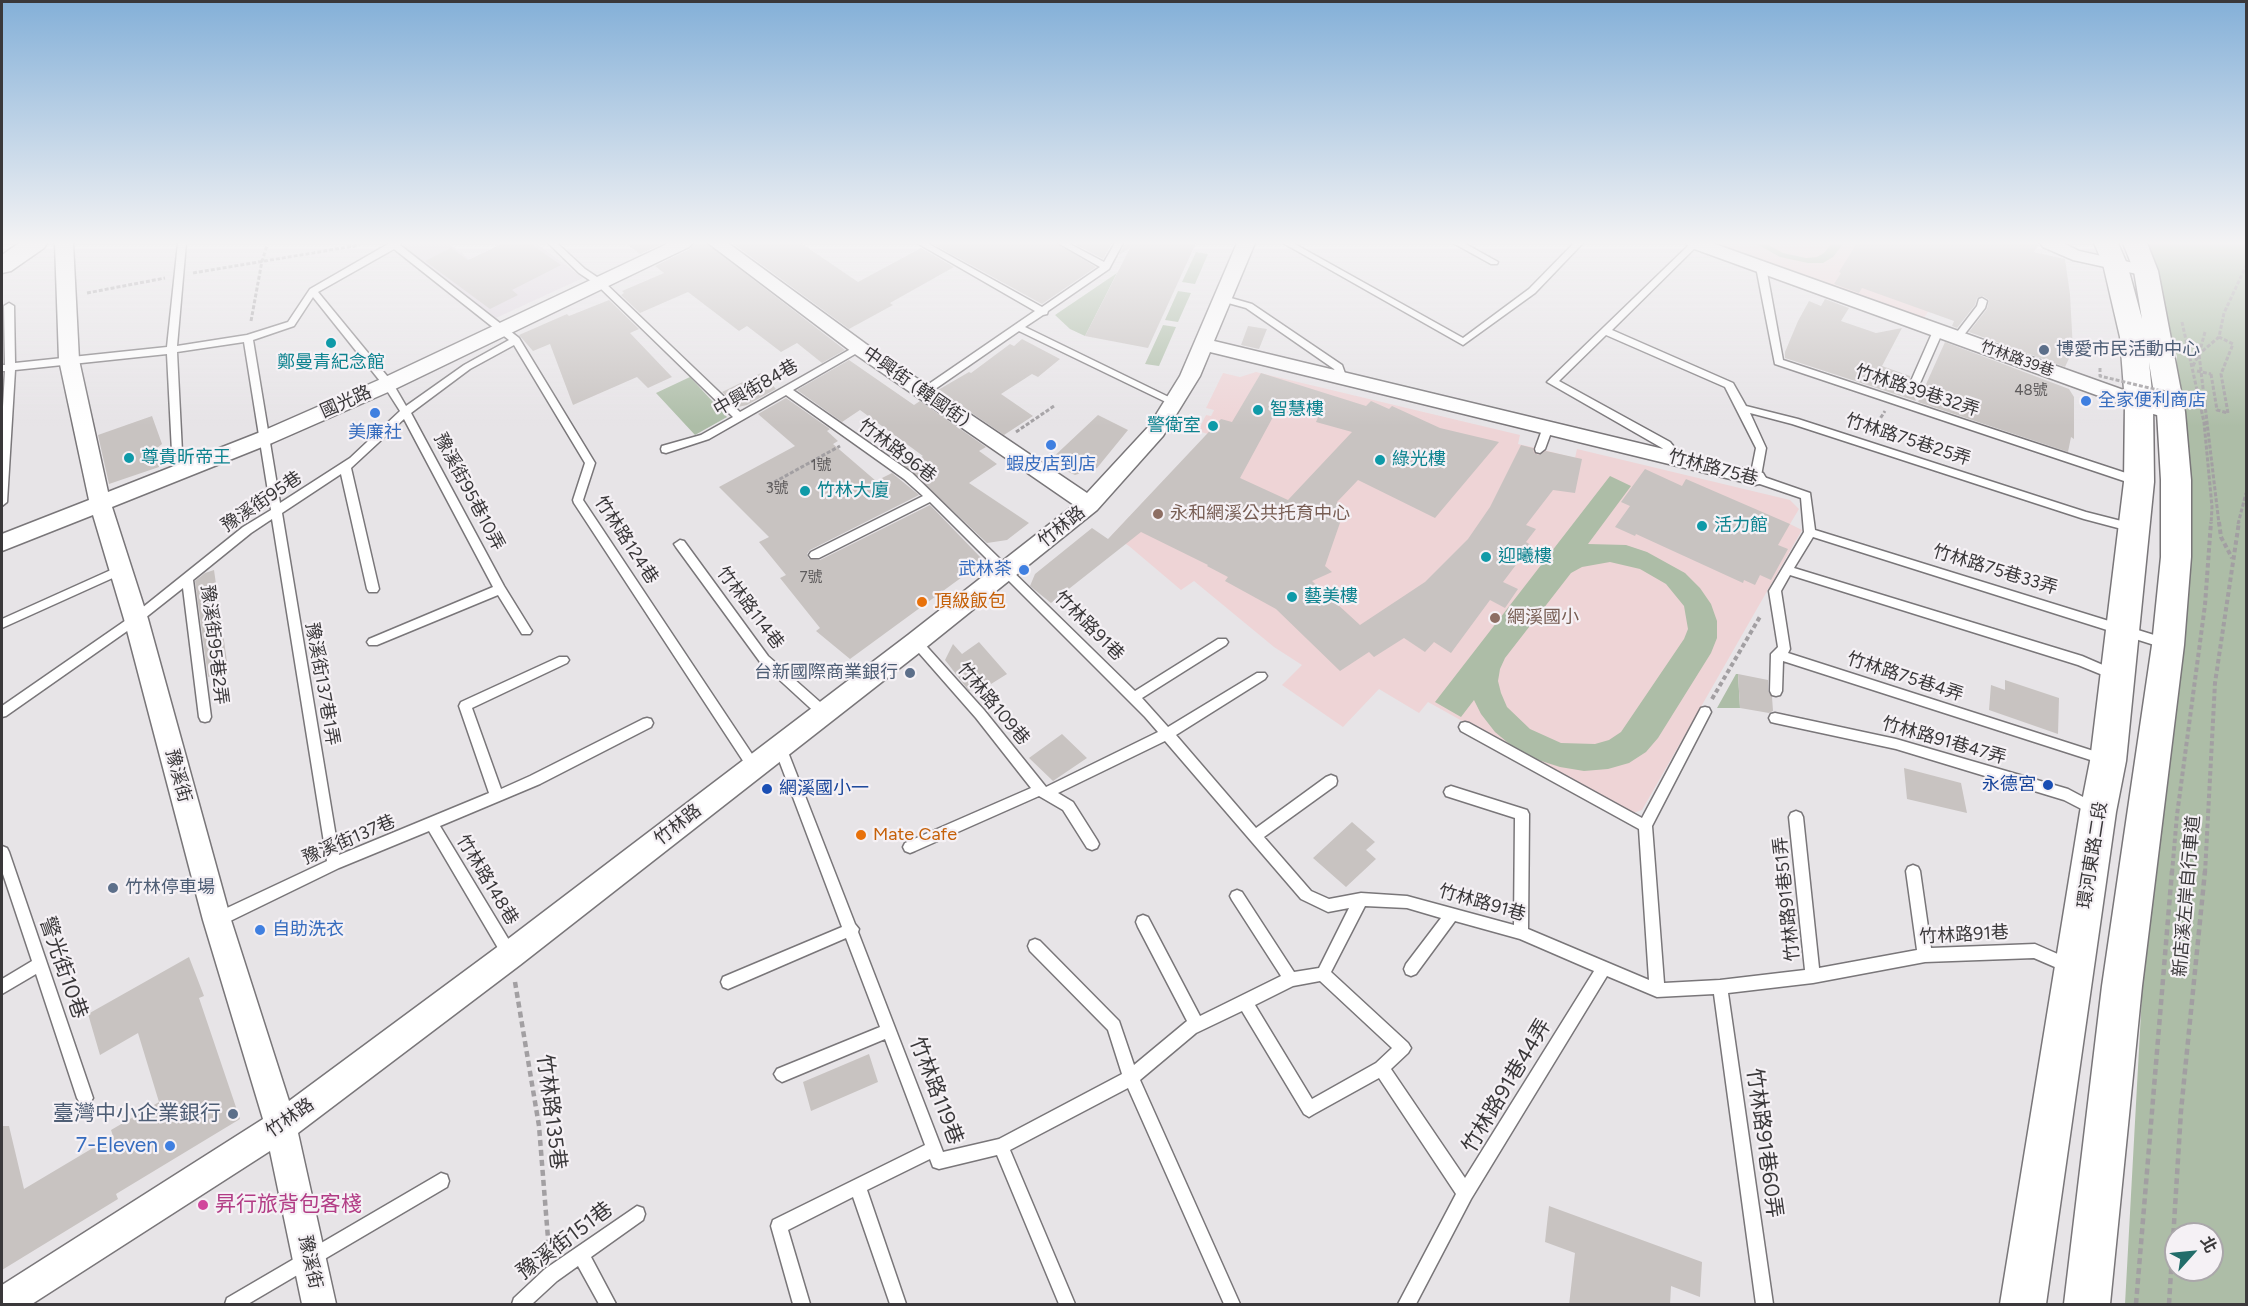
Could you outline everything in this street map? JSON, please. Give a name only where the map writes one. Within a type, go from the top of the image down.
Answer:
[{"type":"street","name":"豫溪街","points":[[66,304],[69,360],[100,503],[136,618],[217,920],[281,1126],[319,1305]]},
{"type":"street","name":"國光路","points":[[2,543],[264,438],[387,384],[510,334],[563,304]]},
{"type":"street","name":"中興街 (韓國街)","points":[[799,304],[998,445],[1089,505]]},
{"type":"street","name":"竹林路","points":[[2,1304],[281,1126],[510,955],[1007,572],[1089,505],[1156,431],[1190,376],[1222,304]]},
{"type":"street","name":"竹林路39巷","points":[[1863,304],[1957,338],[2170,405]]},
{"type":"street","points":[[2124,304],[2133,337],[2170,405]]},
{"type":"street","points":[[2087,1305],[2122,986],[2168,645],[2176,557],[2176,480],[2170,405],[2152,304]]},
{"type":"street","name":"竹林路75巷","points":[[1203,344],[1755,478]]},
{"type":"street","name":"環河東路二段","points":[[2024,1305],[2098,812],[2108,761],[2139,482],[2170,405]]},
{"type":"lane","points":[[177,304],[172,350],[177,452]]},
{"type":"lane","points":[[6,368],[172,350],[248,338],[291,324],[304,304]]},
{"type":"lane","name":"豫溪街95巷10弄","points":[[323,304],[387,384],[405,412],[500,589],[526,630]]},
{"type":"lane","points":[[471,304],[510,334]]},
{"type":"lane","points":[[622,304],[738,416]]},
{"type":"lane","points":[[1030,304],[1044,312]]},
{"type":"lane","points":[[924,392],[1055,304]]},
{"type":"lane","points":[[1242,304],[1249,306],[1339,367],[1342,379]]},
{"type":"lane","points":[[1395,304],[1463,342],[1514,304]]},
{"type":"lane","points":[[1633,304],[1552,382],[1666,445],[1679,459]]},
{"type":"lane","name":"竹林路39巷32弄","points":[[1768,304],[1778,362],[2139,482]]},
{"type":"lane","points":[[1957,338],[1982,304]]},
{"type":"lane","points":[[2,502],[9,306]]},
{"type":"lane","points":[[1019,328],[1174,402]]},
{"type":"lane","points":[[1606,331],[1729,385],[1761,448],[1755,478]]},
{"type":"lane","points":[[1916,381],[1938,331]]},
{"type":"lane","name":"豫溪街95巷","points":[[2,712],[136,618],[275,511],[345,467],[405,412],[510,334]]},
{"type":"lane","name":"竹林路124巷","points":[[510,334],[590,463],[578,500],[754,766]]},
{"type":"lane","name":"豫溪街137巷1弄","points":[[248,338],[334,864]]},
{"type":"lane","name":"中興街84巷","points":[[666,449],[705,437],[859,348]]},
{"type":"lane","name":"竹林路96巷","points":[[787,391],[908,476],[1007,572]]},
{"type":"lane","name":"竹林路75巷25弄","points":[[1742,408],[1794,421],[2134,529]]},
{"type":"lane","points":[[1540,449],[1548,426]]},
{"type":"lane","points":[[345,467],[373,590]]},
{"type":"lane","name":"竹林路75巷","points":[[1755,478],[1806,496],[1810,532]]},
{"type":"lane","points":[[815,555],[931,497]]},
{"type":"lane","points":[[1776,692],[1778,654],[1784,649],[1775,591],[1810,532]]},
{"type":"lane","name":"竹林路75巷33弄","points":[[1810,532],[2083,616],[2122,632],[2168,645]]},
{"type":"lane","name":"竹林路114巷","points":[[680,544],[764,658],[824,713]]},
{"type":"lane","points":[[2,624],[122,569]]},
{"type":"lane","points":[[1787,570],[2082,661],[2117,675]]},
{"type":"lane","name":"竹林路91巷","points":[[1007,572],[1149,713],[1306,895],[1328,906],[1360,899],[1407,902],[1521,933],[1657,990],[1720,987],[1813,976],[1925,955],[2035,951],[2076,969]]},
{"type":"lane","name":"豫溪街95巷2弄","points":[[188,577],[205,717]]},
{"type":"lane","points":[[373,642],[500,589]]},
{"type":"lane","name":"竹林路109巷","points":[[916,642],[980,714],[1043,792],[1068,806],[1092,844]]},
{"type":"lane","points":[[1133,698],[1222,642]]},
{"type":"lane","name":"竹林路75巷4弄","points":[[1778,654],[2108,761]]},
{"type":"lane","points":[[497,797],[465,706],[562,660]]},
{"type":"lane","points":[[910,847],[1043,792],[1167,734],[1261,676]]},
{"type":"lane","points":[[1657,990],[1645,826],[1705,712]]},
{"type":"lane","name":"竹林路91巷47弄","points":[[1775,718],[1907,748],[2068,795],[2098,812]]},
{"type":"lane","name":"豫溪街137巷","points":[[217,920],[334,864],[497,797],[647,723]]},
{"type":"lane","points":[[1465,727],[1645,826]]},
{"type":"lane","name":"竹林路119巷","points":[[780,747],[852,929],[939,1161],[1001,1146],[1131,1078],[1191,1028],[1291,979],[1323,974]]},
{"type":"lane","points":[[1255,836],[1331,781]]},
{"type":"lane","points":[[1451,792],[1522,814],[1521,933]]},
{"type":"lane","name":"竹林路91巷51弄","points":[[1796,817],[1813,976]]},
{"type":"lane","name":"竹林路148巷","points":[[432,824],[510,955]]},
{"type":"lane","name":"警光街10巷","points":[[2,852],[85,1098]]},
{"type":"lane","points":[[1913,872],[1925,955]]},
{"type":"lane","points":[[1237,896],[1291,979]]},
{"type":"lane","points":[[1245,1002],[1309,1109],[1381,1068],[1403,1048],[1323,974],[1360,899]]},
{"type":"lane","points":[[1411,969],[1452,914]]},
{"type":"lane","points":[[1143,922],[1196,1023],[1191,1028]]},
{"type":"lane","points":[[728,982],[852,929]]},
{"type":"lane","points":[[1035,946],[1114,1026],[1131,1078],[1232,1305]]},
{"type":"lane","points":[[2,987],[40,964]]},
{"type":"lane","name":"竹林路91巷44弄","points":[[1407,1305],[1465,1193],[1603,969]]},
{"type":"lane","name":"竹林路91巷60弄","points":[[1720,987],[1765,1305]]},
{"type":"lane","points":[[782,1074],[890,1030]]},
{"type":"lane","points":[[1381,1068],[1465,1193]]},
{"type":"lane","points":[[1001,1146],[1067,1305]]},
{"type":"lane","points":[[801,1305],[779,1226],[935,1148]]},
{"type":"lane","points":[[233,1305],[441,1181]]},
{"type":"lane","points":[[858,1187],[898,1305]]},
{"type":"lane","name":"豫溪街151巷","points":[[520,1305],[551,1275],[637,1214]]},
{"type":"lane","points":[[580,1254],[608,1305]]},
{"type":"path","points":[[248,338],[254,304]]},
{"type":"path","points":[[2199,354],[2219,337],[2228,304]]},
{"type":"path","points":[[2205,332],[2194,369],[2211,374],[2217,410],[2228,413],[2221,374],[2233,344],[2219,337]]},
{"type":"path","points":[[2199,354],[2221,537],[2232,559]]},
{"type":"path","points":[[2100,368],[2100,376],[2170,405]]},
{"type":"path","points":[[998,445],[1054,406]]},
{"type":"path","points":[[769,485],[854,438]]},
{"type":"path","name":"新店溪左岸自行車道","points":[[2169,1305],[2181,1111],[2205,861],[2215,683],[2232,559],[2242,504],[2247,493]]},
{"type":"path","points":[[1705,712],[1775,591]]},
{"type":"path","name":"竹林路135巷","points":[[510,955],[539,1126],[551,1275]]},
{"type":"shaded area","points":[[478,304],[527,304],[496,318]]},
{"type":"shaded area","points":[[1882,304],[1934,304],[1923,319]]},
{"type":"shaded area","name":"網溪國小","points":[[1256,372],[1520,435],[1518,444],[1575,458],[1577,449],[1790,500],[1799,509],[1790,524],[1802,530],[1642,810],[1630,814],[1428,702],[1419,713],[1379,689],[1343,727],[1282,685],[1302,665],[1274,647],[1194,581],[1181,590],[1129,546],[1112,535],[1208,434],[1198,431],[1206,415],[1211,416],[1214,410],[1206,408],[1223,373],[1240,377]]},
{"type":"green space","points":[[1071,304],[1101,304],[1085,336],[1070,329],[1055,315]]},
{"type":"green space","points":[[1172,304],[1186,304],[1178,322],[1165,320]]},
{"type":"green space","points":[[2158,304],[2246,304],[2246,1304],[2125,1304],[2177,356]]},
{"type":"green space","points":[[1163,325],[1176,327],[1159,366],[1145,364]]},
{"type":"green space","points":[[690,377],[727,417],[695,435],[656,393]]},
{"type":"green space","points":[[1610,476],[1631,486],[1588,544],[1626,545],[1647,552],[1685,573],[1700,588],[1711,604],[1717,621],[1717,638],[1711,653],[1658,738],[1646,752],[1629,763],[1608,769],[1584,771],[1560,767],[1535,759],[1513,747],[1495,732],[1481,714],[1474,700],[1461,717],[1435,702]],"holes":[[[1610,562],[1640,569],[1666,584],[1684,606],[1688,629],[1684,639],[1621,732],[1609,740],[1595,744],[1561,743],[1530,729],[1507,707],[1501,693],[1498,681],[1505,658],[1571,573],[1582,567]]]},
{"type":"green space","points":[[1738,674],[1740,708],[1717,708]]},
{"type":"building","points":[[483,304],[500,304],[490,309]]},
{"type":"building","points":[[599,304],[613,304],[639,329],[630,333],[672,377],[648,388],[637,377],[573,405],[550,344],[533,351],[519,335],[567,314],[569,316]]},
{"type":"building","points":[[630,304],[661,304],[640,313]]},
{"type":"building","points":[[704,304],[785,304],[845,350],[822,363],[797,343],[781,352],[747,326],[739,331]]},
{"type":"building","points":[[815,304],[893,305],[849,329]]},
{"type":"building","points":[[1101,304],[1168,304],[1148,348],[1085,336]]},
{"type":"building","points":[[1807,304],[1821,306],[1822,304],[1838,304],[1849,308],[1841,321],[1876,333],[1902,328],[1882,366],[1910,376],[1909,382],[1916,401],[1785,358],[1785,352]]},
{"type":"building","points":[[1906,304],[1975,304],[1957,328],[1952,326],[1954,321]]},
{"type":"building","points":[[1988,304],[2071,304],[2073,350],[2065,367],[1969,332],[1987,309]]},
{"type":"building","points":[[1248,326],[1267,329],[1259,349],[1241,345]]},
{"type":"building","points":[[1022,339],[1060,359],[1038,377],[1032,374],[1001,394],[1033,416],[1004,435],[938,390],[969,372],[971,373],[1010,344],[1014,346]]},
{"type":"building","points":[[1945,342],[2069,389],[2074,397],[2074,439],[2071,437],[2068,452],[1918,402]]},
{"type":"building","points":[[849,360],[914,405],[920,401],[986,447],[979,451],[997,464],[969,483],[1029,523],[1007,540],[987,543],[905,466],[923,456],[860,410],[842,422],[797,390]]},
{"type":"building","points":[[761,373],[776,389],[747,405],[738,407],[722,392]]},
{"type":"building","points":[[1261,373],[1366,406],[1371,401],[1389,409],[1392,406],[1440,428],[1499,442],[1435,518],[1358,480],[1337,502],[1342,517],[1325,566],[1332,572],[1312,581],[1360,625],[1425,582],[1468,539],[1490,507],[1521,445],[1533,448],[1534,453],[1539,455],[1546,451],[1582,459],[1575,493],[1553,490],[1526,525],[1536,529],[1526,542],[1531,545],[1503,582],[1518,589],[1505,608],[1490,600],[1451,653],[1434,642],[1425,652],[1404,638],[1374,657],[1369,652],[1340,671],[1276,609],[1225,581],[1228,577],[1208,565],[1141,532],[1051,603],[1030,586],[1035,574],[1092,528],[1108,539],[1221,419],[1232,422]],"holes":[[[1280,404],[1319,415],[1316,422],[1352,432],[1288,500],[1240,478]]]},
{"type":"building","points":[[786,398],[830,429],[827,431],[838,441],[833,444],[876,481],[892,473],[919,495],[810,550],[807,554],[809,559],[820,560],[930,505],[984,561],[850,659],[816,631],[820,628],[780,578],[786,575],[759,542],[769,537],[719,487],[795,446],[758,414]]},
{"type":"building","points":[[1098,415],[1128,430],[1097,468],[1075,475],[1048,462]]},
{"type":"building","name":"尊貴昕帝王","points":[[152,416],[162,444],[156,449],[159,467],[109,484],[98,435]]},
{"type":"building","name":"活力館","points":[[1645,469],[1682,486],[1686,479],[1790,524],[1778,545],[1788,549],[1771,580],[1760,575],[1755,585],[1744,580],[1743,583],[1636,534],[1635,536],[1615,527],[1630,506],[1621,502]]},
{"type":"building","points":[[214,570],[228,669],[208,677],[195,581],[205,573]]},
{"type":"building","points":[[979,642],[1007,674],[991,684],[986,680],[969,691],[945,660],[953,644],[962,654]]},
{"type":"building","points":[[1738,674],[1768,680],[1773,711],[1769,713],[1740,708]]},
{"type":"building","points":[[2005,680],[2059,698],[2058,734],[1989,710],[1991,685],[2005,690]]},
{"type":"building","points":[[1062,734],[1087,758],[1053,781],[1029,758]]},
{"type":"building","points":[[1904,768],[1961,783],[1967,813],[1907,799]]},
{"type":"building","points":[[1352,822],[1375,842],[1366,850],[1376,859],[1346,887],[1313,858]]},
{"type":"building","points":[[189,957],[204,996],[199,998],[240,1119],[116,1194],[118,1199],[2,1270],[2,1126],[9,1126],[24,1189],[113,1136],[111,1130],[159,1102],[138,1033],[100,1055],[88,1014]]},
{"type":"building","points":[[869,1054],[878,1082],[811,1111],[803,1082]]},
{"type":"building","points":[[1549,1206],[1702,1262],[1700,1297],[1671,1286],[1670,1305],[1569,1305],[1575,1253],[1545,1242]]},
{"type":"place","name":"鄭曼青紀念館","points":[[331,343]]},
{"type":"place","name":"博愛市民活動中心","points":[[2044,350]]},
{"type":"place","name":"全家便利商店","points":[[2086,401]]},
{"type":"place","name":"智慧樓","points":[[1258,410]]},
{"type":"place","name":"美廉社","points":[[375,413]]},
{"type":"place","name":"警衛室","points":[[1213,426]]},
{"type":"place","name":"蝦皮店到店","points":[[1051,445]]},
{"type":"place","name":"尊貴昕帝王","points":[[129,458]]},
{"type":"place","name":"綠光樓","points":[[1380,460]]},
{"type":"place","name":"竹林大廈","points":[[805,491]]},
{"type":"place","name":"永和網溪公共托育中心","points":[[1158,514]]},
{"type":"place","name":"活力館","points":[[1702,526]]},
{"type":"place","name":"迎曦樓","points":[[1486,557]]},
{"type":"place","name":"武林茶","points":[[1024,570]]},
{"type":"place","name":"藝美樓","points":[[1292,597]]},
{"type":"place","name":"頂級飯包","points":[[922,602]]},
{"type":"place","name":"網溪國小","points":[[1495,618]]},
{"type":"place","name":"台新國際商業銀行","points":[[910,673]]},
{"type":"place","name":"永德宮","points":[[2048,785]]},
{"type":"place","name":"網溪國小一","points":[[767,789]]},
{"type":"place","name":"Mate Cafe","points":[[861,835]]},
{"type":"place","name":"竹林停車場","points":[[113,888]]},
{"type":"place","name":"自助洗衣","points":[[260,930]]},
{"type":"place","name":"臺灣中小企業銀行","points":[[233,1114]]},
{"type":"place","name":"7-Eleven","points":[[170,1146]]},
{"type":"place","name":"昇行旅背包客棧","points":[[203,1205]]}]
